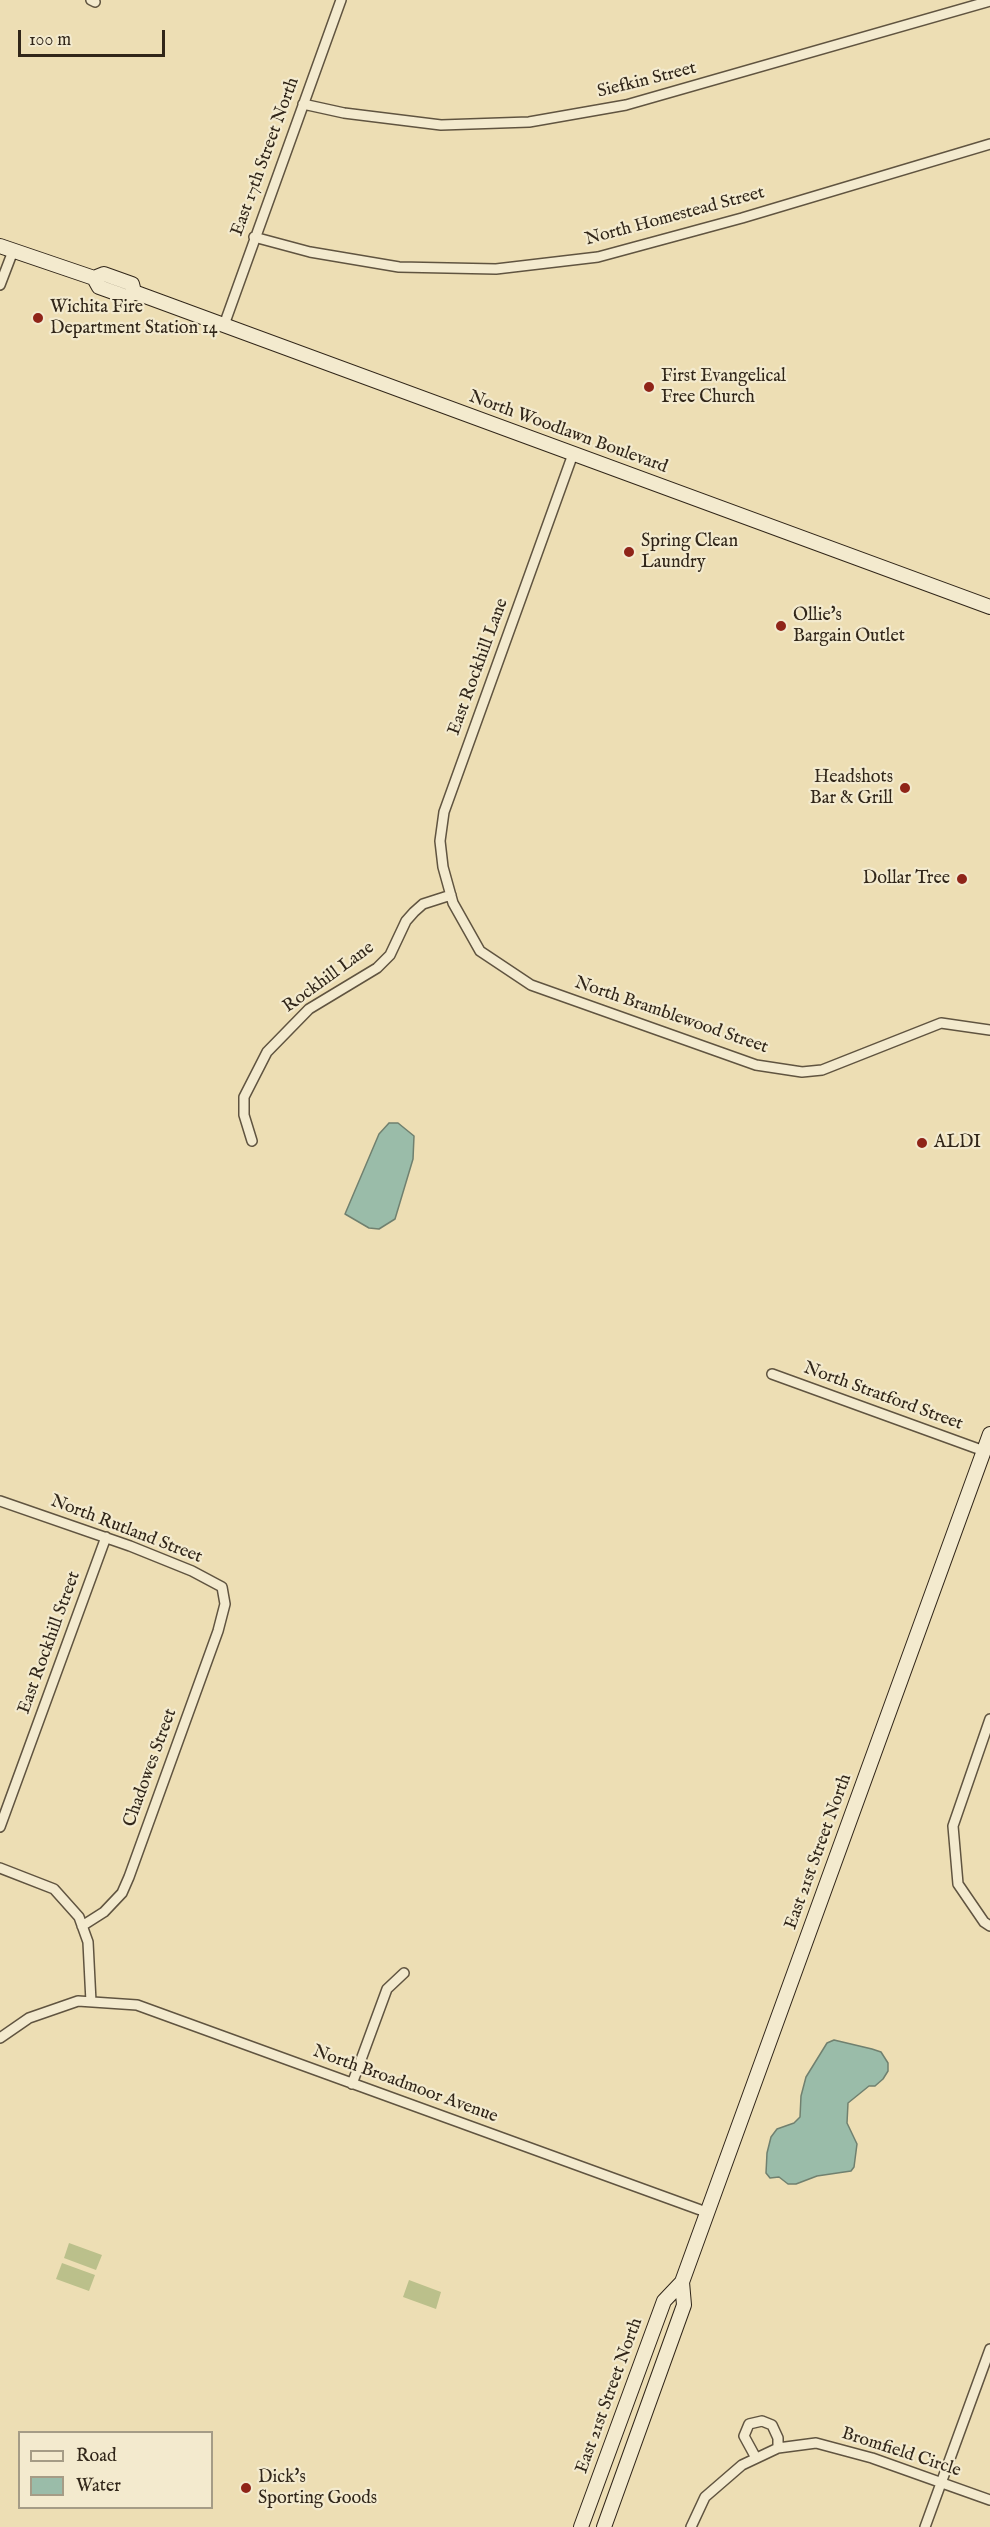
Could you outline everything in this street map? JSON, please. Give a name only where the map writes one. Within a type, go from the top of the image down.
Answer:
[{"type":"main road","name":"North Woodlawn Boulevard","points":[[6,248],[94,278],[104,274],[125,281],[132,284],[134,292],[990,607]]},
{"type":"main road","name":"East 21st Street North","points":[[604,2527],[684,2305],[682,2282],[706,2212],[990,1434]]},
{"type":"main road","name":"East 21st Street North","points":[[581,2527],[664,2301],[682,2282]]},
{"type":"street","name":"East 17th Street North","points":[[224,325],[341,0]]},
{"type":"street","name":"Siefkin Street","points":[[303,104],[344,113],[441,125],[529,122],[626,105],[990,1]]},
{"type":"street","name":"North Homestead Street","points":[[254,237],[310,252],[399,267],[496,269],[598,257],[742,218],[990,144]]},
{"type":"street","points":[[0,285],[6,248]]},
{"type":"street","name":"East Rockhill Lane","points":[[451,895],[443,867],[441,842],[444,812],[573,454]]},
{"type":"street","name":"North Bramblewood Street","points":[[451,895],[453,903],[480,951],[531,985],[756,1065],[802,1072],[822,1070],[941,1023],[990,1030]]},
{"type":"street","name":"Rockhill Lane","points":[[252,1141],[245,1122],[244,1097],[267,1052],[309,1009],[377,968],[390,955],[406,921],[423,904],[451,895]]},
{"type":"street","name":"North Stratford Street","points":[[772,1374],[984,1451]]},
{"type":"street","name":"North Rutland Street","points":[[0,1501],[105,1537],[192,1571],[222,1587],[225,1604]]},
{"type":"street","name":"East Rockhill Street","points":[[0,1827],[105,1537]]},
{"type":"street","name":"Chadowes Street","points":[[82,1926],[104,1912],[122,1893],[218,1631],[225,1604]]},
{"type":"street","points":[[990,1719],[953,1826],[958,1884],[984,1922],[990,1926]]},
{"type":"street","points":[[0,1868],[54,1889],[79,1917],[88,1942],[91,2002],[78,2001],[29,2018],[0,2038]]},
{"type":"street","points":[[352,2084],[387,1989],[404,1973]]},
{"type":"street","name":"North Broadmoor Avenue","points":[[91,2002],[137,2005],[706,2212]]},
{"type":"street","points":[[925,2527],[990,2349]]},
{"type":"street","points":[[756,2458],[744,2436],[749,2424],[762,2421],[772,2425],[778,2438],[778,2448]]},
{"type":"street","name":"Bromfield Circle","points":[[691,2527],[705,2497],[742,2465],[778,2448],[816,2443],[872,2458],[990,2500]]},
{"type":"green space","points":[[69,2243],[102,2255],[96,2270],[64,2258]]},
{"type":"green space","points":[[62,2263],[95,2275],[89,2291],[56,2279]]},
{"type":"green space","points":[[409,2280],[441,2292],[436,2309],[403,2297]]},
{"type":"water","points":[[389,1123],[398,1123],[414,1136],[413,1159],[395,1219],[379,1229],[369,1228],[345,1214],[379,1134]]},
{"type":"water","points":[[834,2040],[881,2052],[888,2063],[888,2071],[883,2079],[875,2086],[869,2086],[848,2103],[847,2123],[857,2144],[854,2167],[851,2171],[817,2176],[796,2184],[788,2184],[779,2177],[770,2178],[766,2173],[771,2137],[777,2129],[794,2123],[800,2117],[801,2096],[806,2077],[827,2043]]},
{"type":"place","name":"Wichita Fire Department Station 14","points":[[38,318]]},
{"type":"place","name":"First Evangelical Free Church","points":[[649,387]]},
{"type":"place","name":"Spring Clean Laundry","points":[[629,552]]},
{"type":"place","name":"Ollie's Bargain Outlet","points":[[781,626]]},
{"type":"place","name":"Headshots Bar & Grill","points":[[905,788]]},
{"type":"place","name":"Dollar Tree","points":[[962,879]]},
{"type":"place","name":"ALDI","points":[[922,1143]]},
{"type":"place","name":"Dick's Sporting Goods","points":[[246,2488]]}]
